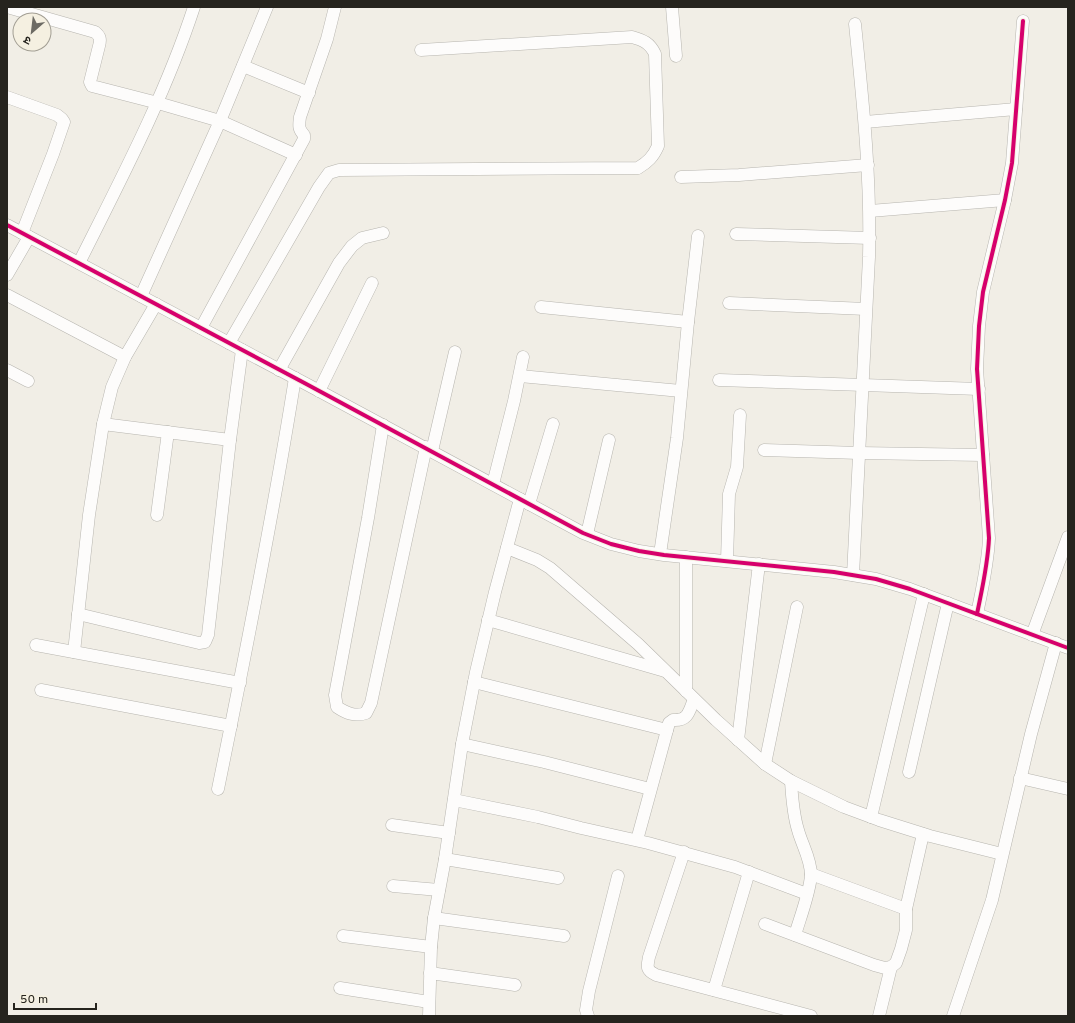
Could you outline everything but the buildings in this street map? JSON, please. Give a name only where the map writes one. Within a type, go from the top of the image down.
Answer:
[{"type":"street","points":[[7,7],[95,32],[101,40],[92,69],[90,82],[92,86],[220,121],[296,154]]},
{"type":"street","points":[[79,263],[158,103],[182,44],[194,7]]},
{"type":"street","points":[[141,296],[220,121],[267,7]]},
{"type":"street","points":[[201,328],[304,139],[304,135],[300,131],[299,127],[300,117],[327,39],[335,7]]},
{"type":"street","points":[[672,7],[676,56]]},
{"type":"street","points":[[977,614],[985,578],[989,550],[979,389],[979,326],[983,292],[1005,200],[1012,163],[1023,21]]},
{"type":"street","points":[[853,575],[870,238],[865,122],[855,24]]},
{"type":"street","points":[[230,344],[319,187],[329,173],[339,170],[638,168],[647,163],[653,157],[658,146],[655,54],[652,47],[644,40],[632,37],[422,50]]},
{"type":"street","points":[[243,66],[309,92]]},
{"type":"street","points":[[7,97],[57,115],[64,122],[26,235],[7,276]]},
{"type":"street","points":[[865,122],[1016,109]]},
{"type":"street","points":[[681,177],[739,175],[868,165]]},
{"type":"street","points":[[870,211],[1005,200]]},
{"type":"street","points":[[7,225],[587,534],[611,544],[639,551],[660,554],[759,564],[876,579],[924,594],[1068,648]]},
{"type":"street","points":[[279,370],[339,263],[352,246],[362,238],[384,233]]},
{"type":"street","points":[[736,234],[870,238]]},
{"type":"street","points":[[660,554],[677,438],[698,236]]},
{"type":"street","points":[[319,391],[372,283]]},
{"type":"street","points":[[7,295],[125,357]]},
{"type":"street","points":[[729,303],[866,309]]},
{"type":"street","points":[[74,652],[89,515],[103,424],[112,387],[125,357],[156,304]]},
{"type":"street","points":[[541,307],[688,322]]},
{"type":"street","points":[[78,614],[199,644],[205,642],[208,635],[230,440],[242,350]]},
{"type":"street","points":[[383,425],[368,518],[335,695],[337,707],[352,715],[361,715],[366,713],[371,703],[429,449],[454,352]]},
{"type":"street","points":[[493,484],[520,376],[523,357]]},
{"type":"street","points":[[7,370],[28,381]]},
{"type":"street","points":[[520,376],[681,391]]},
{"type":"street","points":[[218,789],[281,468],[295,378]]},
{"type":"street","points":[[719,380],[979,389]]},
{"type":"street","points":[[727,561],[729,494],[737,467],[740,415]]},
{"type":"street","points":[[103,424],[230,440]]},
{"type":"street","points":[[429,1016],[431,947],[434,918],[445,859],[462,744],[474,682],[488,620],[507,548],[553,424]]},
{"type":"street","points":[[157,515],[168,432]]},
{"type":"street","points":[[587,534],[609,440]]},
{"type":"street","points":[[764,450],[984,455]]},
{"type":"street","points":[[1032,635],[1068,537]]},
{"type":"street","points":[[507,548],[537,560],[550,568],[638,644],[690,695],[765,764],[791,781],[844,807],[871,817],[923,834],[1002,854]]},
{"type":"street","points":[[637,840],[666,730],[669,723],[673,720],[681,720],[685,718],[690,695],[686,557]]},
{"type":"street","points":[[738,740],[759,564]]},
{"type":"street","points":[[871,817],[924,594]]},
{"type":"street","points":[[909,772],[948,603]]},
{"type":"street","points":[[765,764],[796,606]]},
{"type":"street","points":[[488,620],[666,672]]},
{"type":"street","points":[[953,1016],[992,900],[1020,778],[1056,643]]},
{"type":"street","points":[[36,645],[240,683]]},
{"type":"street","points":[[474,682],[666,730]]},
{"type":"street","points":[[41,690],[231,726]]},
{"type":"street","points":[[462,744],[544,762],[650,789]]},
{"type":"street","points":[[1020,778],[1068,789]]},
{"type":"street","points":[[791,781],[793,810],[798,831],[807,854],[811,874],[807,894],[795,935]]},
{"type":"street","points":[[454,800],[538,817],[684,852],[749,872],[807,894]]},
{"type":"street","points":[[392,825],[449,833]]},
{"type":"street","points":[[765,924],[874,965],[885,968],[891,967],[896,963],[906,930],[906,909],[923,834]]},
{"type":"street","points":[[684,852],[649,957],[647,967],[650,972],[656,975],[812,1016]]},
{"type":"street","points":[[445,859],[558,878]]},
{"type":"street","points":[[714,990],[749,872]]},
{"type":"street","points":[[811,874],[906,909]]},
{"type":"street","points":[[588,1016],[586,1010],[589,991],[618,876]]},
{"type":"street","points":[[393,886],[439,890]]},
{"type":"street","points":[[434,918],[564,936]]},
{"type":"street","points":[[343,936],[431,947]]},
{"type":"street","points":[[879,1016],[891,967]]},
{"type":"street","points":[[430,973],[515,985]]},
{"type":"street","points":[[340,988],[429,1002]]},
{"type":"cycle path","points":[[977,614],[986,567],[989,538],[977,369],[979,326],[983,292],[1005,200],[1012,163],[1023,21]]},
{"type":"cycle path","points":[[7,225],[583,533],[611,544],[664,555],[834,572],[876,579],[910,589],[1068,648]]}]
